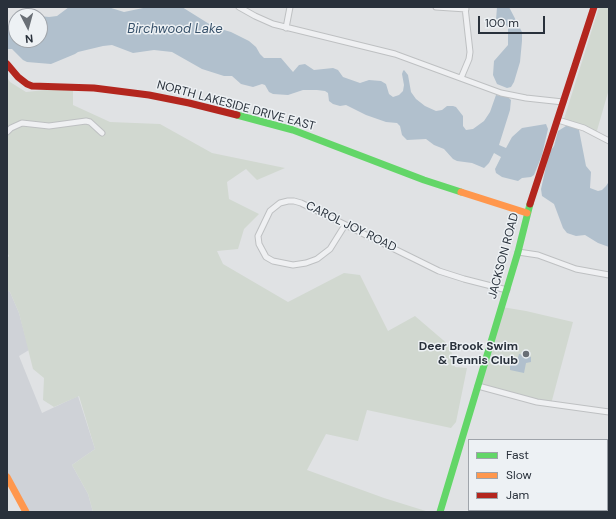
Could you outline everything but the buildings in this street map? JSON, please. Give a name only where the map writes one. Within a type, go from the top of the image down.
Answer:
[{"type":"street","points":[[239,7],[262,20],[286,28],[383,50],[504,94],[563,102]]},
{"type":"street","points":[[286,28],[290,7]]},
{"type":"street","points":[[436,7],[466,8],[470,52],[461,78]]},
{"type":"street","name":"JACKSON ROAD","points":[[440,512],[507,290],[527,213],[594,7]]},
{"type":"street","name":"NORTH LAKESIDE DRIVE EAST","points":[[7,64],[18,77],[32,86],[43,88],[94,88],[149,95],[189,103],[293,130],[424,180],[527,213]]},
{"type":"street","points":[[558,120],[584,128],[609,141]]},
{"type":"street","points":[[7,132],[11,128],[22,123],[49,126],[86,121],[90,122],[102,133]]},
{"type":"street","name":"CAROL JOY ROAD","points":[[346,225],[334,245],[326,253],[312,261],[293,265],[273,261],[266,257],[259,244],[258,236],[270,210],[275,206],[288,201],[301,203],[346,225],[439,271],[507,290]]},
{"type":"street","points":[[518,252],[538,255],[576,270],[609,275]]},
{"type":"street","points":[[478,386],[537,402],[609,412]]},
{"type":"street","points":[[7,477],[26,512]]},
{"type":"shaded area","points":[[599,7],[609,7],[609,89],[596,134],[564,119]]},
{"type":"shaded area","points":[[7,77],[10,82],[26,92],[73,87],[73,105],[110,122],[160,124],[212,153],[285,168],[257,180],[246,169],[227,182],[229,199],[259,214],[244,229],[238,249],[217,251],[223,264],[288,302],[344,273],[360,275],[388,331],[415,316],[450,346],[455,367],[467,368],[456,422],[451,428],[367,410],[358,441],[326,434],[307,470],[384,498],[429,512],[93,512],[88,494],[72,465],[95,449],[79,396],[54,407],[43,400],[44,378],[33,369],[19,313],[10,292],[7,290],[7,258],[9,256],[7,252]]},
{"type":"shaded area","points":[[7,290],[10,292],[19,313],[29,350],[19,356],[42,413],[78,396],[95,449],[72,465],[88,494],[93,512],[26,512],[7,477]]},
{"type":"shaded area","name":"Deer Brook Swim & Tennis Club","points":[[502,307],[573,322],[551,404],[478,386]]},
{"type":"water","name":"Birchwood Lake","points":[[69,7],[108,7],[124,12],[148,7],[182,7],[214,27],[231,32],[249,41],[256,47],[264,58],[281,58],[293,72],[299,65],[305,64],[314,70],[333,68],[338,70],[343,77],[360,83],[369,80],[381,81],[386,84],[389,94],[393,97],[399,95],[403,91],[404,85],[402,74],[404,70],[408,75],[411,92],[416,99],[425,106],[436,111],[442,110],[447,106],[456,107],[463,116],[463,126],[466,130],[473,129],[484,121],[490,112],[496,95],[508,97],[511,100],[510,110],[499,145],[506,148],[512,137],[522,128],[546,124],[548,129],[542,155],[534,175],[531,177],[522,178],[518,181],[502,177],[496,173],[495,169],[501,157],[494,153],[489,163],[484,168],[472,163],[457,161],[453,159],[444,149],[434,145],[426,139],[407,140],[402,135],[400,126],[397,123],[386,122],[366,115],[346,105],[340,106],[333,104],[329,101],[328,93],[325,91],[303,90],[288,95],[273,94],[269,92],[265,85],[262,84],[253,87],[241,84],[232,76],[224,76],[202,69],[172,52],[154,50],[133,53],[112,45],[78,52],[51,64],[27,62],[12,49],[7,49],[8,29],[8,48],[48,48],[48,17],[57,16]]},
{"type":"water","points":[[497,7],[509,7],[522,32],[520,62],[514,82],[511,87],[507,88],[497,84],[493,75],[494,61],[508,45],[508,28],[506,25],[496,20]]},
{"type":"water","points":[[566,126],[571,126],[579,130],[586,166],[591,172],[590,188],[598,191],[602,190],[608,183],[609,184],[609,247],[598,243],[585,235],[576,236],[567,233],[563,228],[554,204],[542,196],[541,189],[549,153],[554,146],[558,131]]},
{"type":"water","points":[[519,354],[531,357],[531,362],[526,363],[524,373],[510,370],[510,362],[517,361]]},
{"type":"traffic: fast","points":[[237,115],[293,130],[424,180],[461,192]]},
{"type":"traffic: fast","points":[[440,512],[518,252],[530,204]]},
{"type":"traffic: slow","points":[[461,192],[527,213]]},
{"type":"traffic: slow","points":[[7,477],[26,512]]},
{"type":"traffic: jam","points":[[530,204],[594,7]]},
{"type":"traffic: jam","points":[[7,64],[18,77],[32,86],[94,88],[149,95],[237,115]]},
{"type":"place","name":"Deer Brook Swim & Tennis Club","points":[[526,354]]}]
